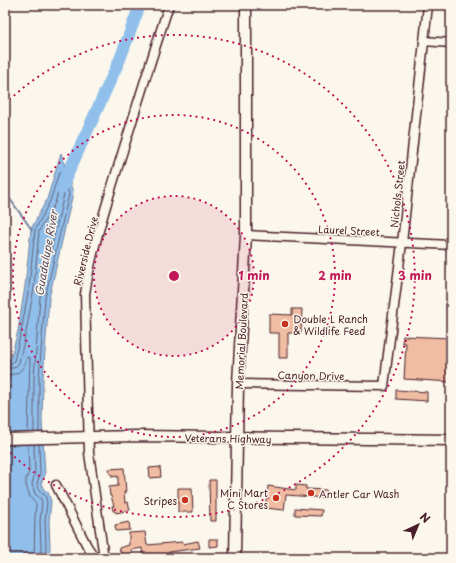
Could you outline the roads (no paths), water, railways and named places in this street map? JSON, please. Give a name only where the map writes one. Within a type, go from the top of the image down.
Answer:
[{"type":"main road","name":"Memorial Boulevard","points":[[236,558],[238,384],[246,235],[246,5]]},
{"type":"main road","name":"Veterans Highway","points":[[5,439],[76,438],[88,436],[451,440]]},
{"type":"street","name":"Riverside Drive","points":[[104,558],[89,453],[85,294],[108,200],[169,5]]},
{"type":"street","name":"Nichols Street","points":[[384,386],[402,243],[428,5]]},
{"type":"street","points":[[424,41],[451,43]]},
{"type":"street","name":"Laurel Street","points":[[246,235],[451,245]]},
{"type":"street","name":"Canyon Drive","points":[[238,384],[384,386]]},
{"type":"street","points":[[56,485],[87,546],[95,558]]},
{"type":"water","points":[[61,153],[73,193],[49,298],[43,378],[42,420],[45,475],[41,483],[44,490],[48,492],[51,501],[49,522],[49,558],[5,558],[5,355],[10,360],[18,331],[25,286],[31,229],[47,199]]},
{"type":"waterway","name":"Guadalupe River","points":[[61,189],[120,59],[140,5]]},
{"type":"waterway","points":[[5,192],[32,230]]},
{"type":"place","name":"Double L Ranch & Wildlife Feed","points":[[285,324]]},
{"type":"place","name":"Antler Car Wash","points":[[311,493]]},
{"type":"place","name":"Mini Mart C Stores","points":[[276,498]]},
{"type":"place","name":"Stripes","points":[[185,500]]}]
